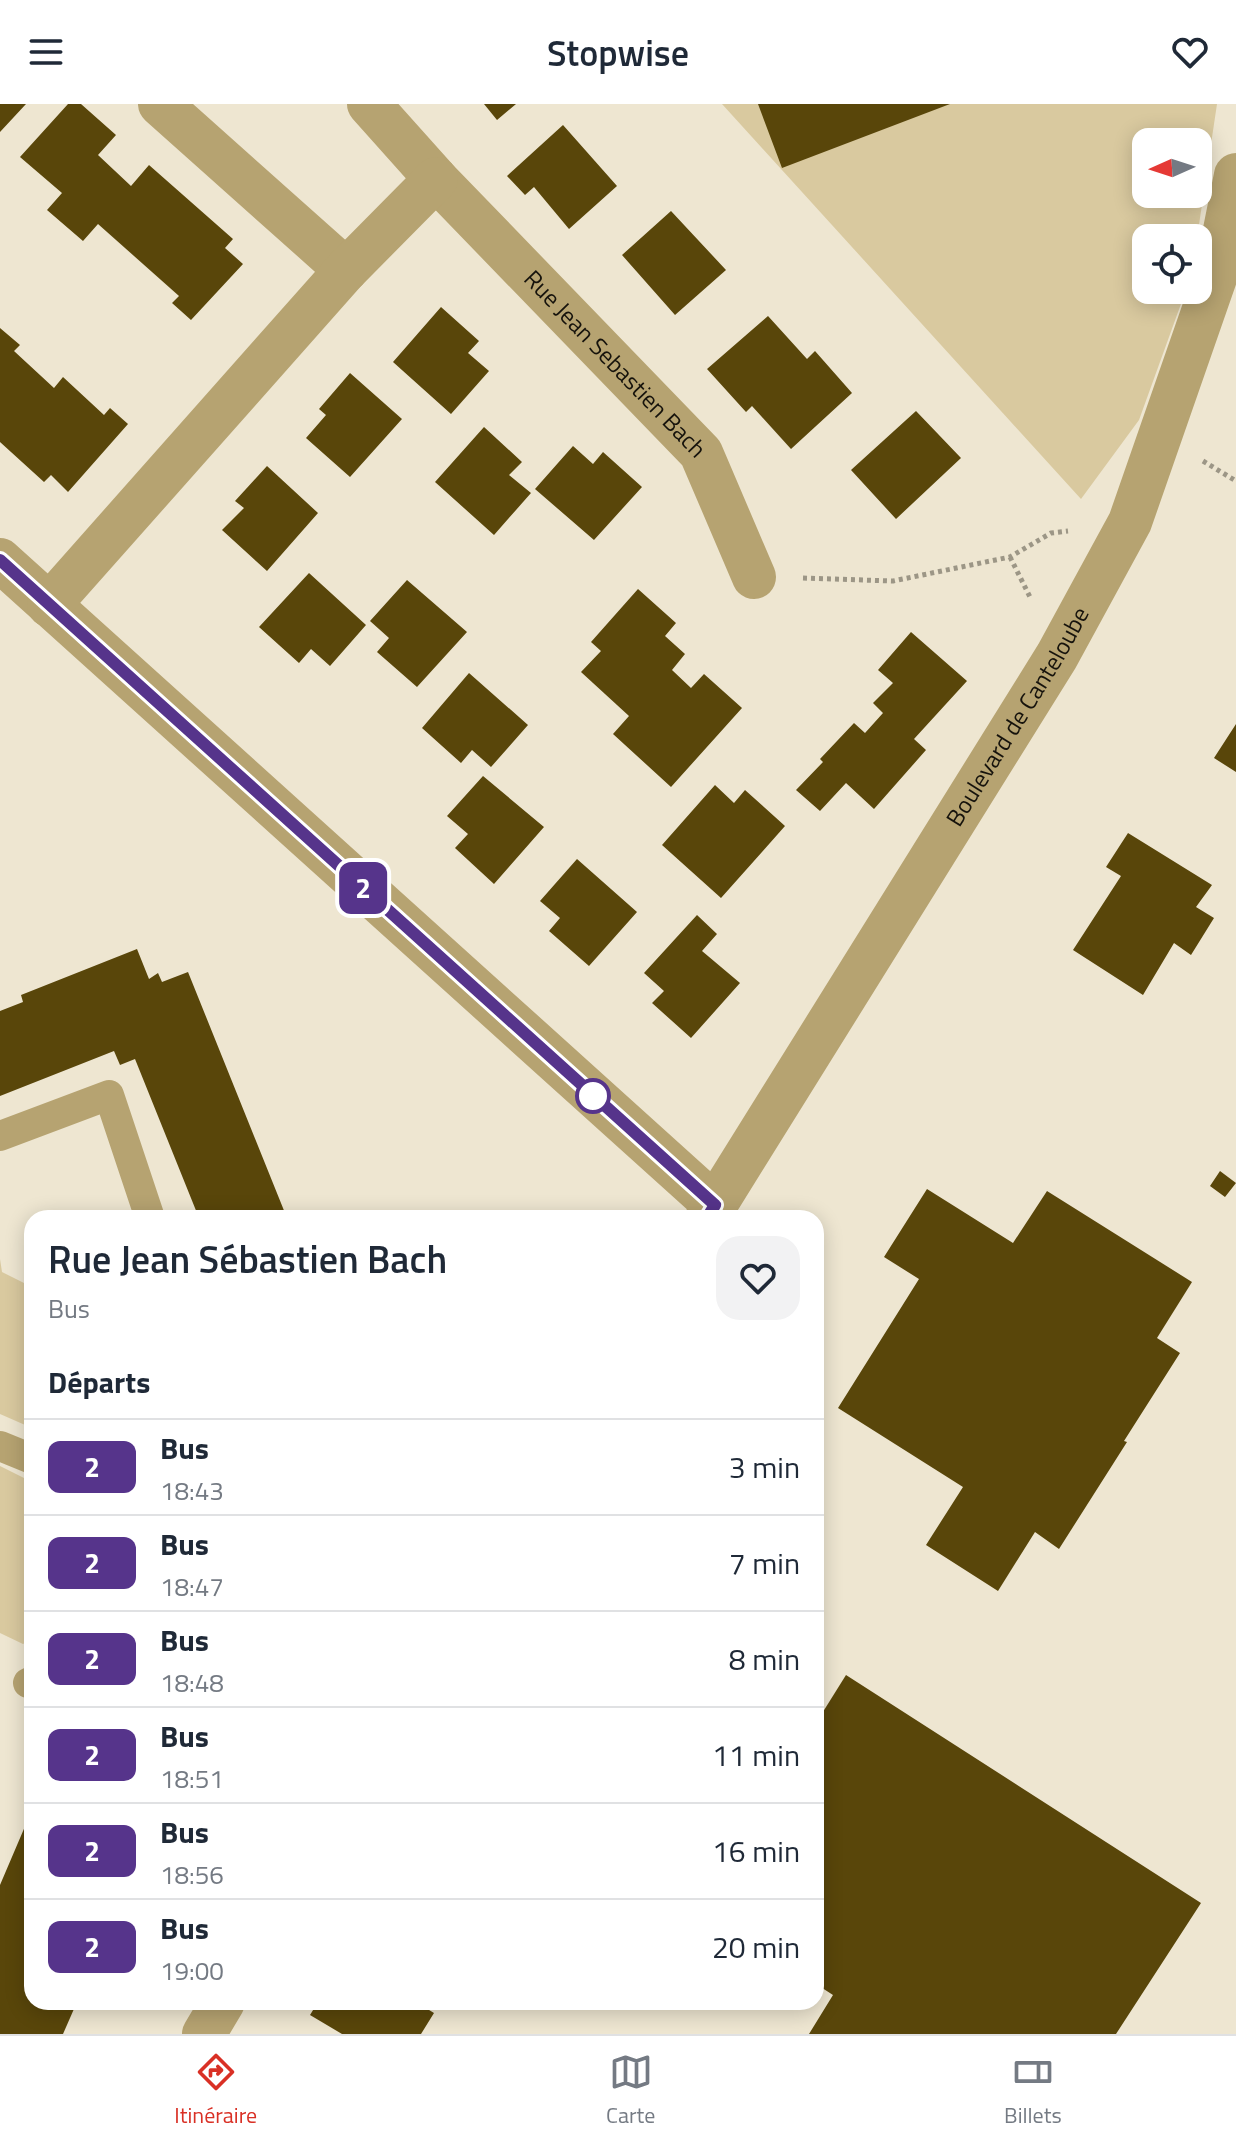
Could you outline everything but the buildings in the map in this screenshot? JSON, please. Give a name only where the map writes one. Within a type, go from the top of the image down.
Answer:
[{"type":"street","points":[[160,104],[346,270]]},
{"type":"street","name":"Rue Jean Sebastien Bach","points":[[369,104],[436,179],[701,453],[754,577]]},
{"type":"street","name":"Boulevard de Canteloube","points":[[712,1210],[1057,656],[1130,522],[1216,275],[1236,175]]},
{"type":"street","points":[[49,605],[346,270],[436,179]]},
{"type":"street","points":[[0,560],[709,1210]]},
{"type":"street","points":[[204,2034],[218,2010]]},
{"type":"lane","points":[[0,1136],[109,1095],[147,1210]]},
{"type":"lane","points":[[0,1446],[24,1456]]},
{"type":"path","points":[[754,577],[893,581],[1010,557],[1051,533],[1130,522]]},
{"type":"shaded area","points":[[722,104],[1217,104],[1212,138],[1212,128],[1132,128],[1132,208],[1201,208],[1199,224],[1132,224],[1132,304],[1181,304],[1139,420],[1081,499]]},
{"type":"shaded area","points":[[0,1259],[2,1272],[24,1283],[24,1424],[0,1414]]},
{"type":"shaded area","points":[[0,1466],[24,1478],[24,1643],[0,1633]]},
{"type":"bus line","name":"2","points":[[0,560],[715,1205],[712,1210]]}]
